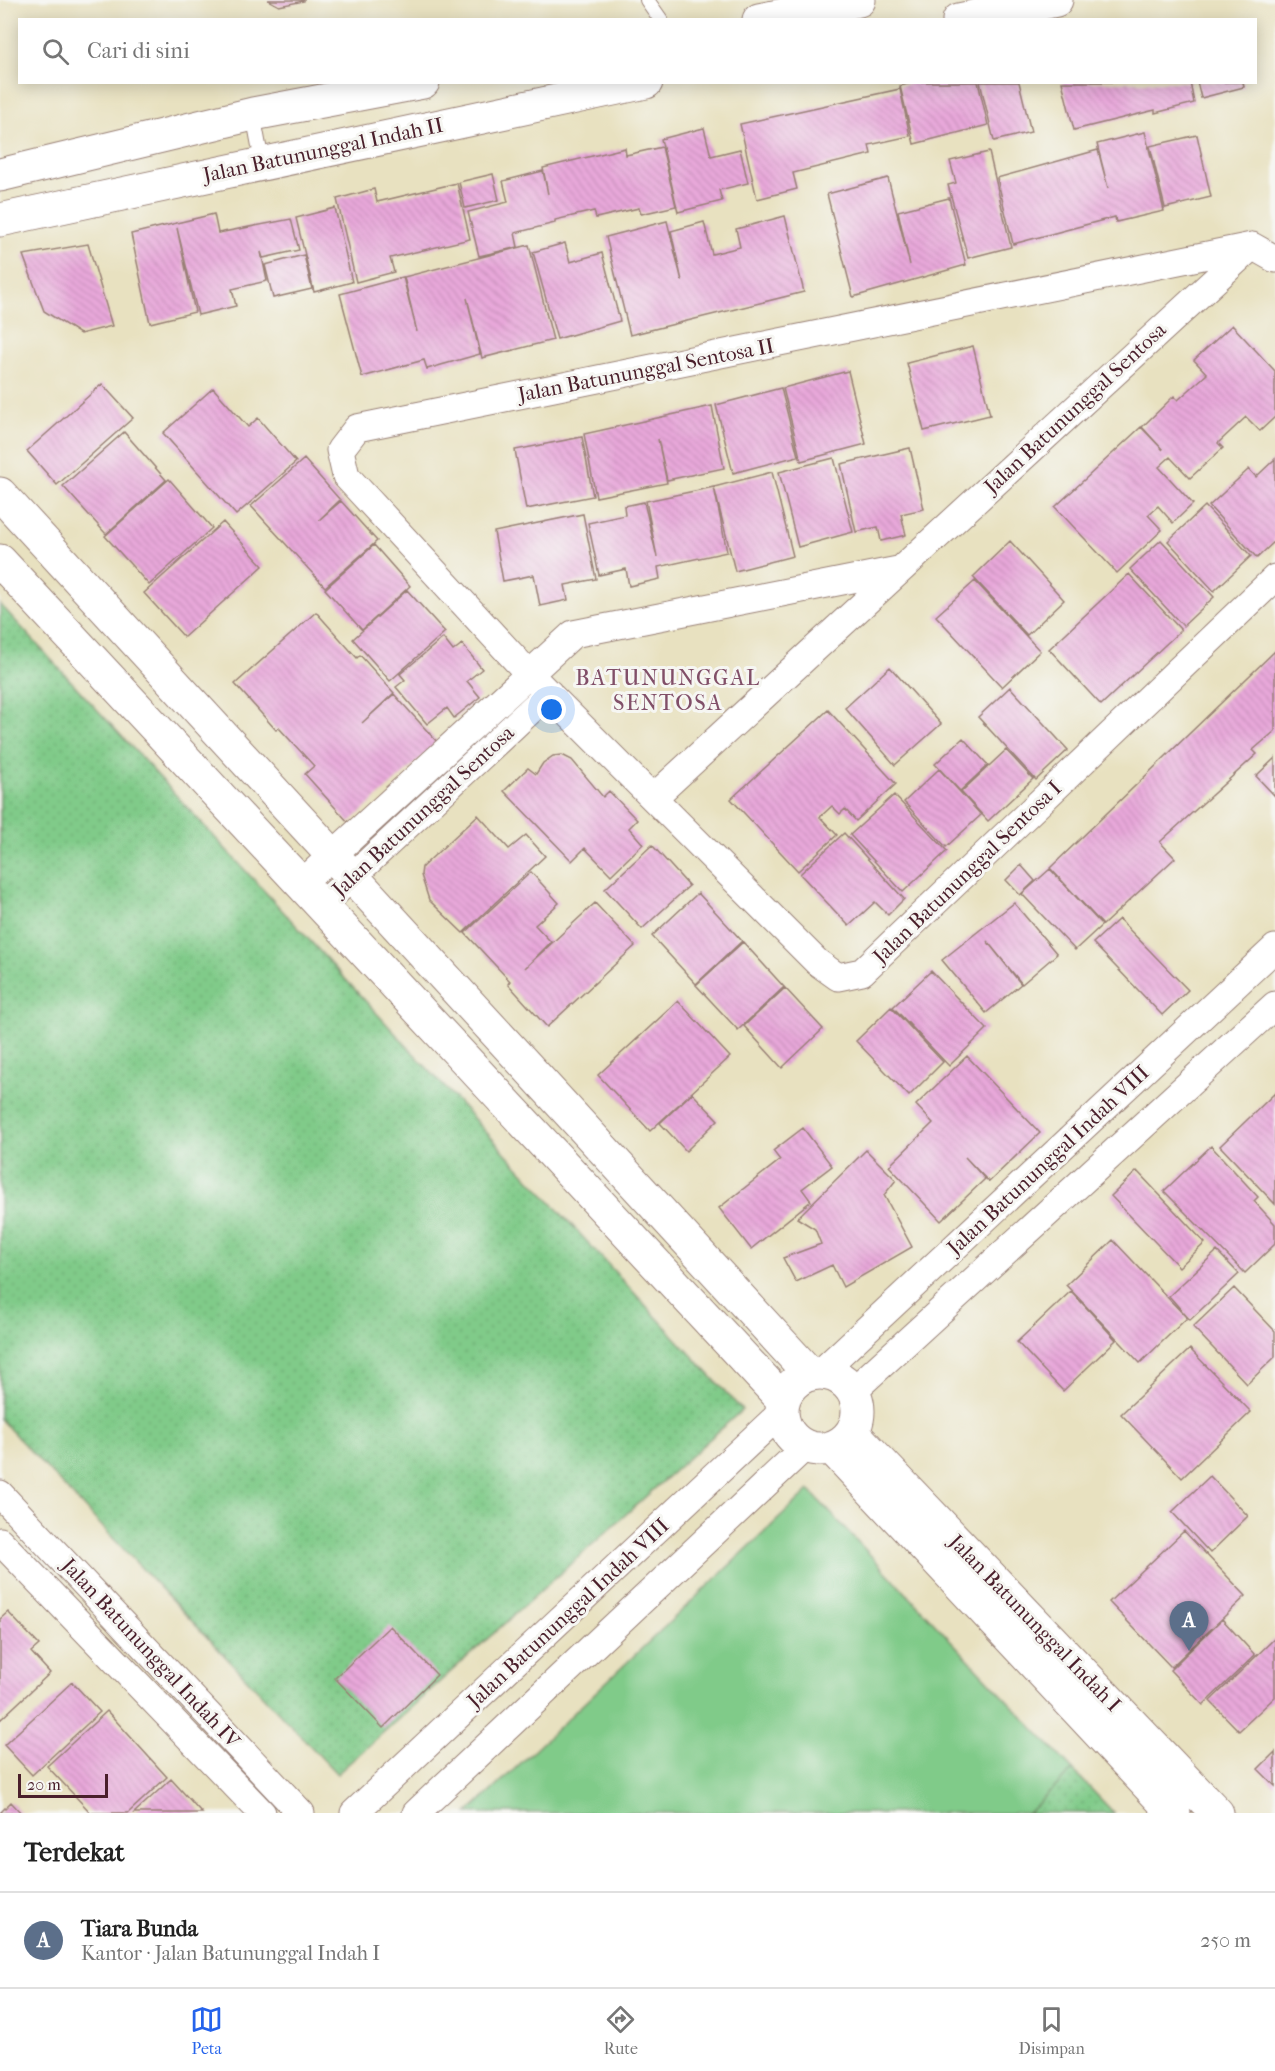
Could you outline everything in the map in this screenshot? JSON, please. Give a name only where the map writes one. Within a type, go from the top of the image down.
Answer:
[{"type":"street","points":[[769,18],[859,0]]},
{"type":"street","points":[[969,18],[1056,0]]},
{"type":"street","points":[[0,175],[253,114],[412,84]]},
{"type":"street","name":"Jalan Batununggal Indah II","points":[[0,220],[262,162],[636,84]]},
{"type":"street","name":"Jalan Batununggal Sentosa","points":[[653,798],[898,570],[1263,253]]},
{"type":"street","name":"Jalan Batununggal Sentosa II","points":[[529,674],[346,476],[340,450],[357,428],[1263,253]]},
{"type":"street","points":[[0,494],[815,1372],[840,1377],[854,1390],[860,1412],[830,1442],[788,1433],[782,1406],[312,894],[0,561]]},
{"type":"street","name":"Jalan Batununggal Sentosa","points":[[344,866],[529,674],[573,634],[898,570]]},
{"type":"street","name":"Jalan Batununggal Sentosa I","points":[[653,798],[817,962],[838,977],[862,972],[1275,578]]},
{"type":"street","points":[[529,674],[653,798]]},
{"type":"street","name":"Jalan Batununggal Sentosa","points":[[312,894],[549,693]]},
{"type":"street","name":"Jalan Batununggal Indah VIII","points":[[815,1372],[1275,948]]},
{"type":"street","name":"Jalan Batununggal Indah VIII","points":[[854,1390],[1275,1005]]},
{"type":"street","points":[[782,1406],[793,1383],[815,1372]]},
{"type":"street","name":"Jalan Batununggal Indah VIII","points":[[354,1813],[782,1406]]},
{"type":"street","name":"Jalan Batununggal Indah VIII","points":[[416,1813],[830,1442]]},
{"type":"street","name":"Jalan Batununggal Indah I","points":[[830,1442],[1174,1813]]},
{"type":"street","name":"Jalan Batununggal Indah I","points":[[830,1442],[1217,1813]]},
{"type":"street","name":"Jalan Batununggal Indah IV","points":[[0,1494],[302,1813]]},
{"type":"street","name":"Jalan Batununggal Indah IV","points":[[0,1541],[262,1813]]},
{"type":"lane","points":[[647,0],[660,18]]},
{"type":"lane","points":[[253,114],[262,162]]},
{"type":"green space","points":[[0,604],[742,1410],[337,1774],[0,1419]]},
{"type":"green space","points":[[809,1490],[1073,1770],[1028,1813],[468,1813]]},
{"type":"green space","points":[[1073,1770],[1114,1813],[1028,1813]]},
{"type":"building","points":[[268,0],[304,0],[304,1],[279,6]]},
{"type":"building","points":[[908,84],[978,84],[988,125],[914,144],[900,86]]},
{"type":"building","points":[[980,84],[1019,84],[1031,132],[994,141]]},
{"type":"building","points":[[1062,84],[1190,84],[1194,103],[1074,130]]},
{"type":"building","points":[[1198,84],[1243,84],[1244,87],[1201,98]]},
{"type":"building","points":[[900,89],[910,136],[869,145],[871,154],[793,173],[797,189],[757,199],[740,124]]},
{"type":"building","points":[[704,128],[711,156],[740,149],[748,183],[719,190],[722,201],[678,212],[661,139]]},
{"type":"building","points":[[1145,132],[1164,211],[1116,222],[1115,217],[1013,244],[997,178],[1098,150],[1108,188],[1097,144]]},
{"type":"building","points":[[1197,135],[1211,197],[1165,208],[1150,146]]},
{"type":"building","points":[[662,147],[676,206],[641,214],[639,208],[596,218],[594,211],[555,220],[555,223],[515,233],[518,247],[479,256],[468,212],[508,202],[503,181],[543,171],[548,194],[543,168],[625,148],[626,155]]},
{"type":"building","points":[[989,152],[1011,247],[968,258],[948,185],[956,183],[950,161]]},
{"type":"building","points":[[493,174],[499,200],[465,208],[459,182]]},
{"type":"building","points":[[888,178],[910,265],[898,211],[949,198],[966,265],[853,297],[827,194]]},
{"type":"building","points":[[457,183],[470,239],[390,258],[394,272],[356,282],[337,199],[374,189],[377,202]]},
{"type":"building","points":[[335,208],[352,282],[314,292],[296,218]]},
{"type":"building","points":[[214,214],[218,233],[291,219],[299,250],[263,258],[261,252],[267,281],[232,289],[236,306],[198,315],[177,228],[195,312],[150,323],[131,234]]},
{"type":"building","points":[[785,216],[804,292],[630,335],[606,237],[667,221],[682,281],[671,231],[704,222],[712,254],[740,247],[736,229]]},
{"type":"building","points":[[565,243],[570,262],[602,253],[620,321],[557,339],[533,252]]},
{"type":"building","points":[[88,244],[112,326],[80,334],[44,311],[23,255]]},
{"type":"building","points":[[529,245],[553,340],[482,358],[467,298],[480,354],[427,369],[424,360],[362,377],[340,294],[403,277],[417,332],[404,277]]},
{"type":"building","points":[[304,255],[312,289],[273,298],[265,265]]},
{"type":"building","points":[[1232,325],[1275,371],[1275,417],[1260,431],[1246,417],[1218,443],[1223,448],[1190,478],[1170,457],[1159,467],[1193,504],[1173,523],[1158,506],[1148,515],[1162,530],[1117,573],[1055,507],[1141,427],[1163,450],[1142,427],[1174,396],[1178,400],[1207,374],[1194,360]]},
{"type":"building","points":[[973,346],[990,415],[924,431],[907,363]]},
{"type":"building","points":[[848,371],[866,444],[801,461],[783,388]]},
{"type":"building","points":[[102,384],[133,418],[57,485],[27,451]]},
{"type":"building","points":[[213,388],[248,427],[258,418],[296,462],[236,515],[163,433]]},
{"type":"building","points":[[781,388],[798,456],[733,473],[716,405]]},
{"type":"building","points":[[712,406],[724,468],[667,480],[658,439],[667,483],[596,497],[584,434]]},
{"type":"building","points":[[124,432],[166,480],[106,534],[63,486]]},
{"type":"building","points":[[582,437],[593,496],[526,509],[515,450]]},
{"type":"building","points":[[910,448],[924,509],[901,514],[906,535],[881,541],[878,527],[856,532],[841,464]]},
{"type":"building","points":[[834,458],[853,532],[798,547],[779,472]]},
{"type":"building","points":[[304,459],[340,500],[319,520],[341,501],[377,541],[325,587],[251,506]]},
{"type":"building","points":[[1275,459],[1275,541],[1257,558],[1209,506],[1249,469],[1256,477]]},
{"type":"building","points":[[772,472],[793,556],[735,571],[714,487]]},
{"type":"building","points":[[169,479],[212,528],[149,585],[105,536]]},
{"type":"building","points":[[714,487],[727,552],[658,567],[660,579],[629,586],[626,569],[599,575],[588,523],[625,515],[624,506],[644,502],[657,557],[646,501]]},
{"type":"building","points":[[1205,506],[1251,556],[1214,591],[1168,541]]},
{"type":"building","points":[[583,514],[596,579],[565,585],[568,600],[540,606],[534,575],[503,581],[494,532]]},
{"type":"building","points":[[223,522],[263,566],[184,637],[144,593]]},
{"type":"building","points":[[1161,540],[1214,597],[1183,626],[1130,569]]},
{"type":"building","points":[[1010,541],[1064,600],[1027,635],[973,577]]},
{"type":"building","points":[[374,545],[410,586],[362,630],[325,589]]},
{"type":"building","points":[[1129,574],[1181,630],[1101,705],[1049,649]]},
{"type":"building","points":[[975,581],[1040,651],[1002,687],[936,616]]},
{"type":"building","points":[[407,590],[445,632],[390,681],[353,639]]},
{"type":"building","points":[[316,612],[357,658],[360,655],[394,693],[362,723],[394,694],[438,743],[349,823],[305,774],[314,766],[279,728],[276,730],[235,684]]},
{"type":"building","points":[[443,638],[453,651],[462,644],[482,669],[467,681],[480,697],[454,718],[447,708],[427,724],[396,687],[405,680],[400,674]]},
{"type":"building","points":[[1275,651],[1275,731],[1253,750],[1257,754],[1160,842],[1175,858],[1103,925],[1050,868]]},
{"type":"building","points":[[890,667],[941,724],[895,765],[845,708]]},
{"type":"building","points":[[1010,687],[1068,750],[1036,780],[978,717]]},
{"type":"building","points":[[828,710],[896,784],[856,821],[845,809],[840,814],[832,806],[820,817],[837,835],[798,871],[731,799]]},
{"type":"building","points":[[963,738],[988,765],[960,791],[935,764]]},
{"type":"building","points":[[1006,750],[1033,779],[988,821],[961,792]]},
{"type":"building","points":[[562,755],[572,760],[603,797],[609,791],[637,820],[629,828],[643,844],[611,875],[585,848],[572,861],[504,791],[528,768],[536,774],[543,763],[553,756]]},
{"type":"building","points":[[1275,758],[1275,796],[1256,776]]},
{"type":"building","points":[[939,769],[981,815],[946,847],[904,802]]},
{"type":"building","points":[[894,795],[947,851],[903,892],[850,835]]},
{"type":"building","points":[[478,815],[509,849],[526,835],[545,856],[463,933],[429,900],[421,875],[422,867]]},
{"type":"building","points":[[844,833],[904,899],[888,915],[875,902],[849,926],[800,874]]},
{"type":"building","points":[[652,845],[689,886],[642,929],[605,889]]},
{"type":"building","points":[[1021,865],[1035,881],[1020,895],[1006,880]]},
{"type":"building","points":[[1050,869],[1102,925],[1075,950],[1022,894]]},
{"type":"building","points":[[531,872],[559,903],[535,925],[551,942],[525,968],[595,903],[635,946],[547,1027],[508,984],[510,981],[465,933]]},
{"type":"building","points":[[698,893],[742,941],[696,984],[652,936]]},
{"type":"building","points":[[1014,903],[1057,954],[1022,984],[987,941],[1021,984],[986,1013],[942,960]]},
{"type":"building","points":[[1119,919],[1188,990],[1162,1015],[1093,943]]},
{"type":"building","points":[[743,942],[784,987],[738,1030],[696,985]]},
{"type":"building","points":[[931,971],[987,1029],[949,1066],[893,1007]]},
{"type":"building","points":[[785,988],[823,1029],[782,1068],[744,1026]]},
{"type":"building","points":[[678,1001],[730,1057],[650,1131],[598,1075]]},
{"type":"building","points":[[891,1007],[943,1062],[909,1096],[856,1041]]},
{"type":"building","points":[[967,1056],[1040,1133],[989,1182],[965,1157],[985,1179],[941,1221],[889,1166],[933,1123],[916,1105]]},
{"type":"building","points":[[692,1093],[718,1120],[686,1151],[660,1123]]},
{"type":"building","points":[[1275,1093],[1275,1204],[1220,1146]]},
{"type":"building","points":[[803,1128],[832,1166],[802,1189],[811,1201],[751,1249],[719,1208],[780,1160],[773,1151]]},
{"type":"building","points":[[1211,1146],[1258,1197],[1254,1201],[1275,1224],[1275,1244],[1245,1273],[1164,1191]]},
{"type":"building","points":[[866,1150],[896,1180],[884,1195],[912,1247],[843,1287],[832,1265],[796,1282],[783,1258],[821,1244],[815,1229],[797,1218]]},
{"type":"building","points":[[1137,1171],[1205,1243],[1179,1267],[1111,1196]]},
{"type":"building","points":[[1113,1240],[1187,1318],[1140,1363],[1066,1285]]},
{"type":"building","points":[[1217,1251],[1239,1274],[1190,1320],[1169,1296]]},
{"type":"building","points":[[1234,1288],[1275,1331],[1275,1357],[1247,1384],[1193,1327]]},
{"type":"building","points":[[1071,1291],[1116,1340],[1063,1391],[1017,1342]]},
{"type":"building","points":[[1190,1349],[1251,1412],[1182,1478],[1121,1414]]},
{"type":"building","points":[[1210,1476],[1248,1516],[1210,1553],[1172,1512]]},
{"type":"building","points":[[1184,1531],[1246,1596],[1171,1667],[1109,1602]]},
{"type":"building","points":[[8,1612],[39,1645],[31,1652],[50,1673],[0,1720],[0,1619]]},
{"type":"building","points":[[1222,1619],[1255,1655],[1203,1705],[1170,1670]]},
{"type":"building","points":[[390,1626],[437,1675],[383,1728],[335,1678]]},
{"type":"building","points":[[1275,1638],[1275,1697],[1239,1731],[1210,1701]]},
{"type":"building","points":[[72,1682],[100,1712],[32,1775],[4,1745]]},
{"type":"building","points":[[107,1711],[167,1777],[128,1813],[91,1813],[47,1766]]},
{"type":"building","points":[[1275,1752],[1275,1786],[1258,1769]]},
{"type":"building","points":[[171,1779],[202,1813],[134,1813]]},
{"type":"building","points":[[11,1802],[21,1813],[0,1813]]},
{"type":"place","name":"Tiara Bunda","points":[[1189,1651]]},
{"type":"district","name":"BATUNUNGGAL SENTOSA","points":[[668,690]]}]
